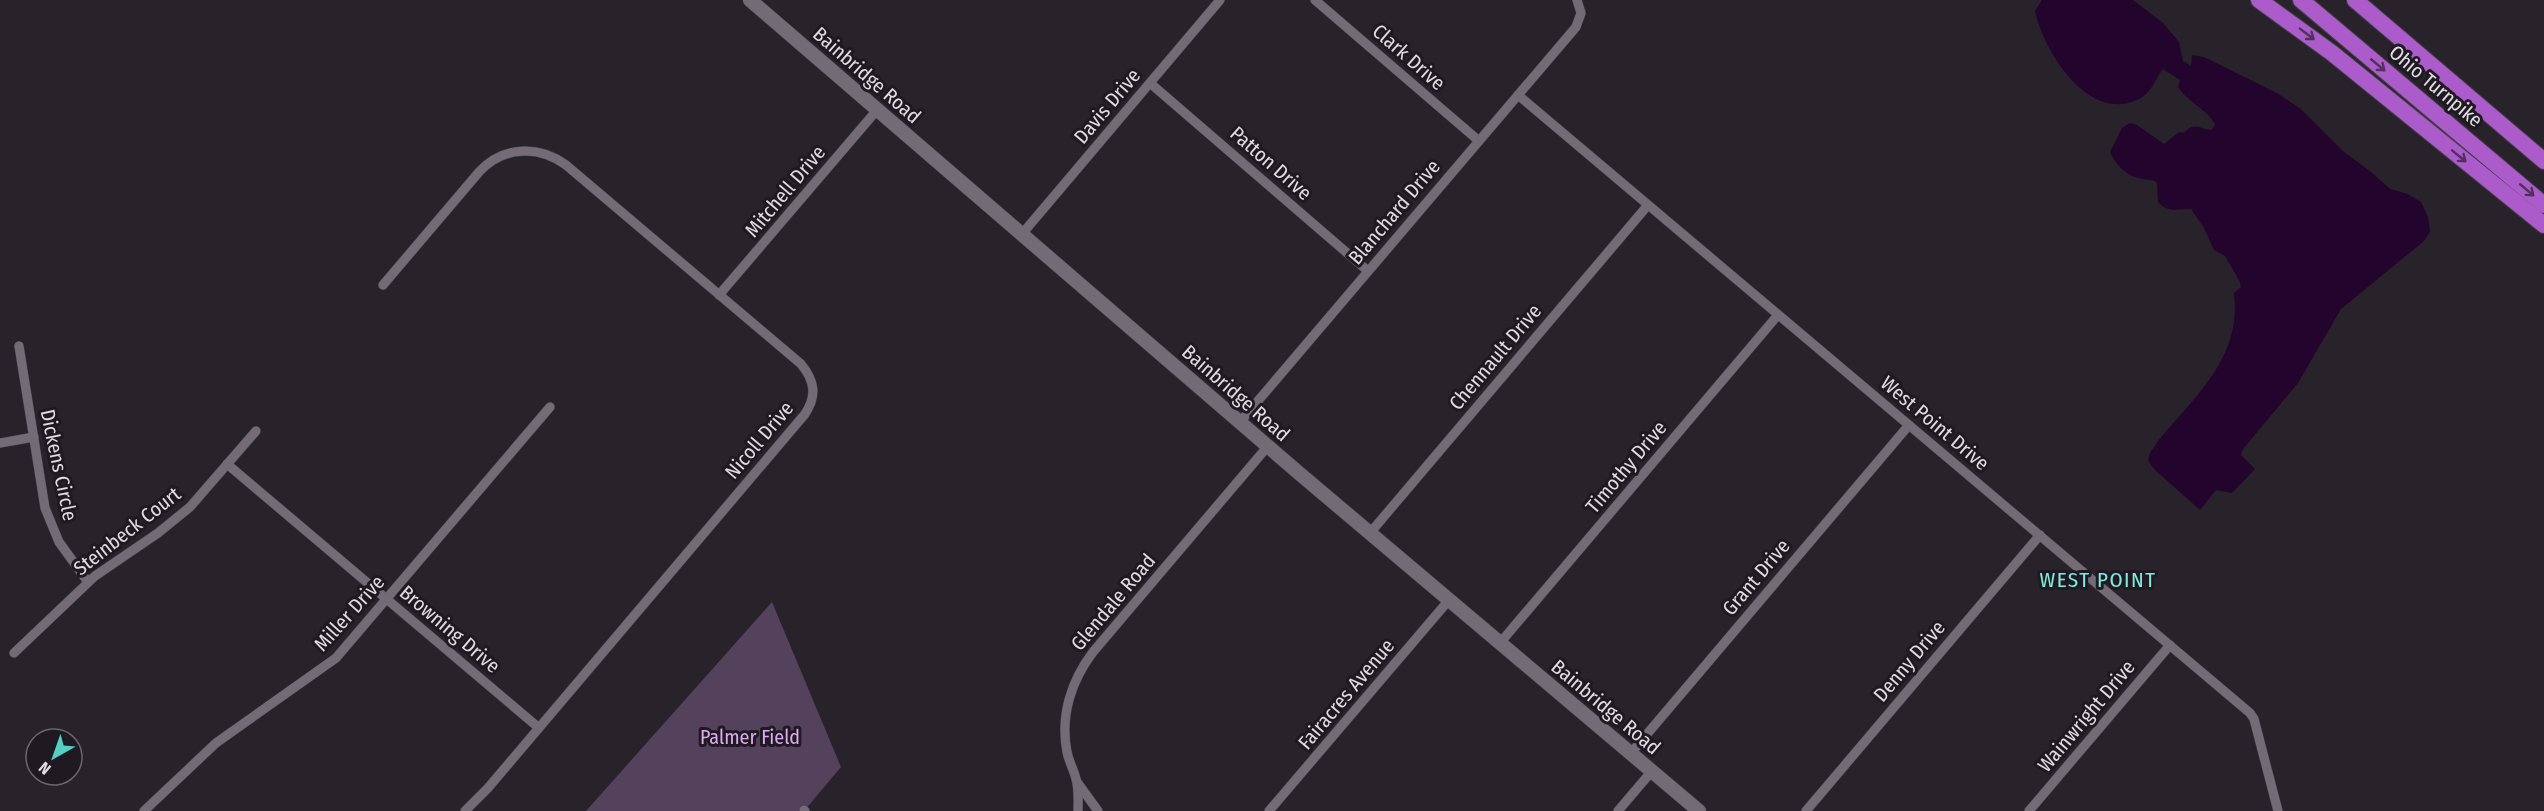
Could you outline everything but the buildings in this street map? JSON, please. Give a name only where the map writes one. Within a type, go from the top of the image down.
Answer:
[{"type":"highway","points":[[2259,0],[2332,53],[2544,225]]},
{"type":"highway","name":"Ohio Turnpike","points":[[2301,0],[2544,205]]},
{"type":"highway","name":"Ohio Turnpike","points":[[2355,0],[2544,161]]},
{"type":"street","name":"Bainbridge Road","points":[[750,0],[1268,446],[1699,811]]},
{"type":"street","name":"Davis Drive","points":[[1022,234],[1220,0]]},
{"type":"street","name":"Clark Drive","points":[[1315,0],[1479,141]]},
{"type":"street","name":"Blanchard Drive","points":[[1240,422],[1576,27],[1581,13],[1577,0]]},
{"type":"street","name":"Patton Drive","points":[[1150,83],[1368,271]]},
{"type":"street","name":"West Point Drive","points":[[1518,95],[2250,713],[2278,811]]},
{"type":"street","name":"Mitchell Drive","points":[[719,295],[877,110]]},
{"type":"street","name":"Nicoll Drive","points":[[382,285],[479,172],[500,156],[521,150],[542,152],[557,158],[801,364],[809,374],[813,388],[810,406],[539,728],[465,811]]},
{"type":"street","name":"Chennault Drive","points":[[1370,533],[1648,205]]},
{"type":"street","name":"Timothy Drive","points":[[1500,643],[1778,315]]},
{"type":"street","name":"Dickens Circle","points":[[19,346],[49,519],[65,553],[88,582]]},
{"type":"street","name":"Miller Drive","points":[[144,811],[216,743],[336,658],[550,407]]},
{"type":"street","name":"Grant Drive","points":[[1631,753],[1909,425]]},
{"type":"street","name":"Steinbeck Court","points":[[15,652],[88,582],[174,520],[206,490],[256,431]]},
{"type":"street","points":[[0,443],[34,437]]},
{"type":"street","name":"Glendale Road","points":[[1078,811],[1076,779],[1067,749],[1065,718],[1072,688],[1081,669],[1268,446]]},
{"type":"street","name":"Browning Drive","points":[[227,464],[539,728]]},
{"type":"street","name":"Denny Drive","points":[[1806,811],[2040,535]]},
{"type":"street","name":"Fairacres Avenue","points":[[1269,811],[1449,600]]},
{"type":"street","name":"Wainwright Drive","points":[[2029,811],[2170,645]]},
{"type":"street","points":[[1618,811],[1652,771]]},
{"type":"street","points":[[1076,779],[1098,811]]},
{"type":"green space","name":"Palmer Field","points":[[772,602],[841,767],[804,811],[586,811]]},
{"type":"shaded area","points":[[2042,0],[2133,0],[2163,23],[2179,42],[2183,61],[2191,66],[2192,55],[2204,57],[2277,93],[2301,109],[2344,152],[2390,189],[2408,194],[2421,202],[2428,217],[2430,232],[2424,241],[2341,309],[2298,383],[2243,449],[2241,455],[2255,469],[2232,493],[2216,490],[2200,510],[2148,461],[2158,441],[2201,391],[2223,356],[2231,337],[2235,316],[2234,293],[2241,287],[2240,282],[2225,256],[2214,250],[2204,228],[2191,209],[2165,208],[2158,202],[2157,183],[2128,173],[2119,166],[2110,152],[2122,128],[2130,123],[2137,125],[2164,144],[2179,132],[2184,133],[2191,127],[2212,130],[2215,124],[2178,87],[2180,80],[2163,69],[2150,90],[2137,100],[2119,104],[2101,101],[2085,92],[2058,63],[2048,45],[2035,11]]},
{"type":"district","name":"WEST POINT","points":[[2098,580]]}]
